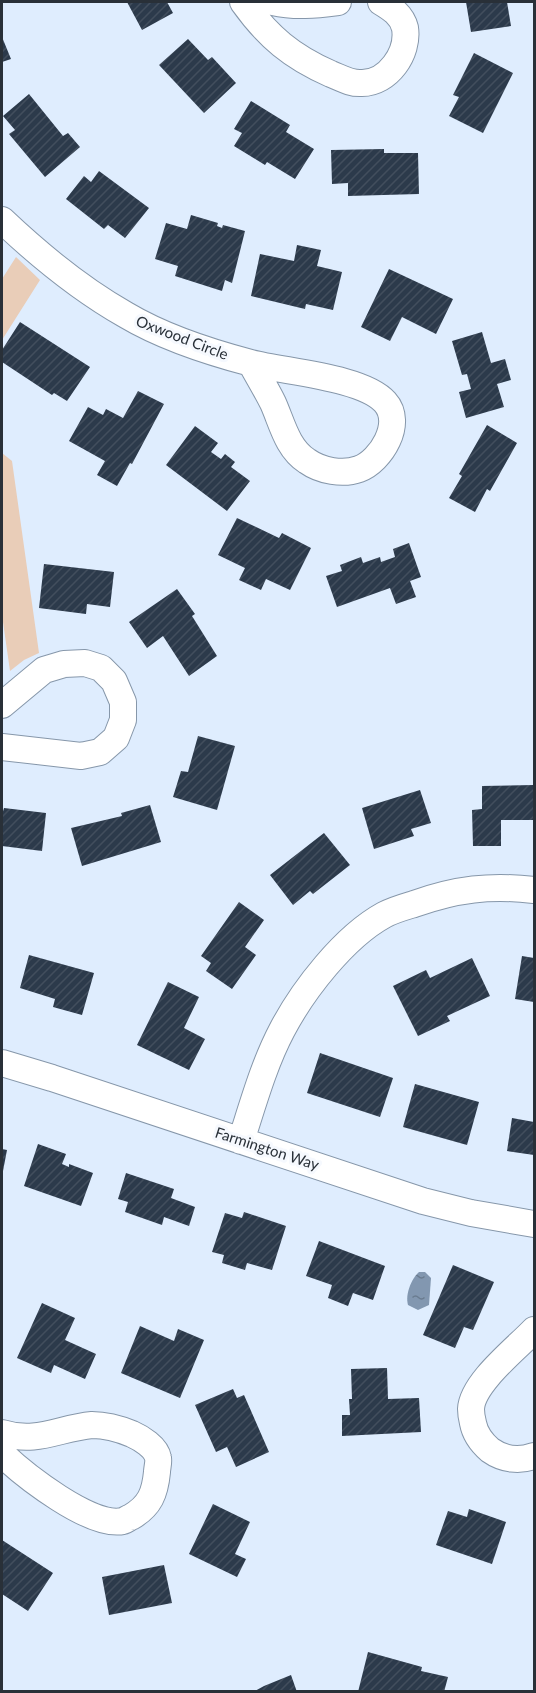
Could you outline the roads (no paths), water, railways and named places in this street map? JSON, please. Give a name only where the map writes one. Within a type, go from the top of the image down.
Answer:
[{"type":"street","points":[[243,2],[282,46],[306,63],[348,81],[362,84],[380,80],[394,67],[405,43],[405,26],[396,11],[381,2]]},
{"type":"street","points":[[273,2],[288,6],[313,6],[338,2]]},
{"type":"street","name":"Oxwood Circle","points":[[2,220],[70,279],[127,316],[170,336],[251,363],[345,381],[365,388],[385,402],[393,417],[391,432],[378,458],[359,469],[333,472],[307,461],[291,446],[272,402],[251,363]]},
{"type":"street","points":[[2,705],[44,670],[64,664],[85,663],[101,668],[114,681],[123,702],[123,720],[116,738],[100,752],[81,756],[2,747]]},
{"type":"street","points":[[241,1141],[255,1096],[287,1022],[325,967],[369,925],[384,914],[457,891],[499,887],[534,890]]},
{"type":"street","name":"Farmington Way","points":[[2,1064],[52,1078],[423,1201],[471,1213],[534,1224]]},
{"type":"street","points":[[534,1330],[482,1382],[474,1396],[471,1409],[474,1429],[483,1444],[494,1453],[524,1460],[534,1455]]},
{"type":"street","points":[[2,1433],[28,1437],[49,1435],[92,1425],[114,1428],[134,1435],[152,1447],[158,1458],[156,1481],[152,1496],[143,1510],[123,1521],[106,1520],[58,1498],[19,1471],[2,1454]]},
{"type":"water","points":[[419,1272],[425,1272],[431,1278],[429,1305],[418,1310],[408,1305],[407,1297],[411,1283]]}]
